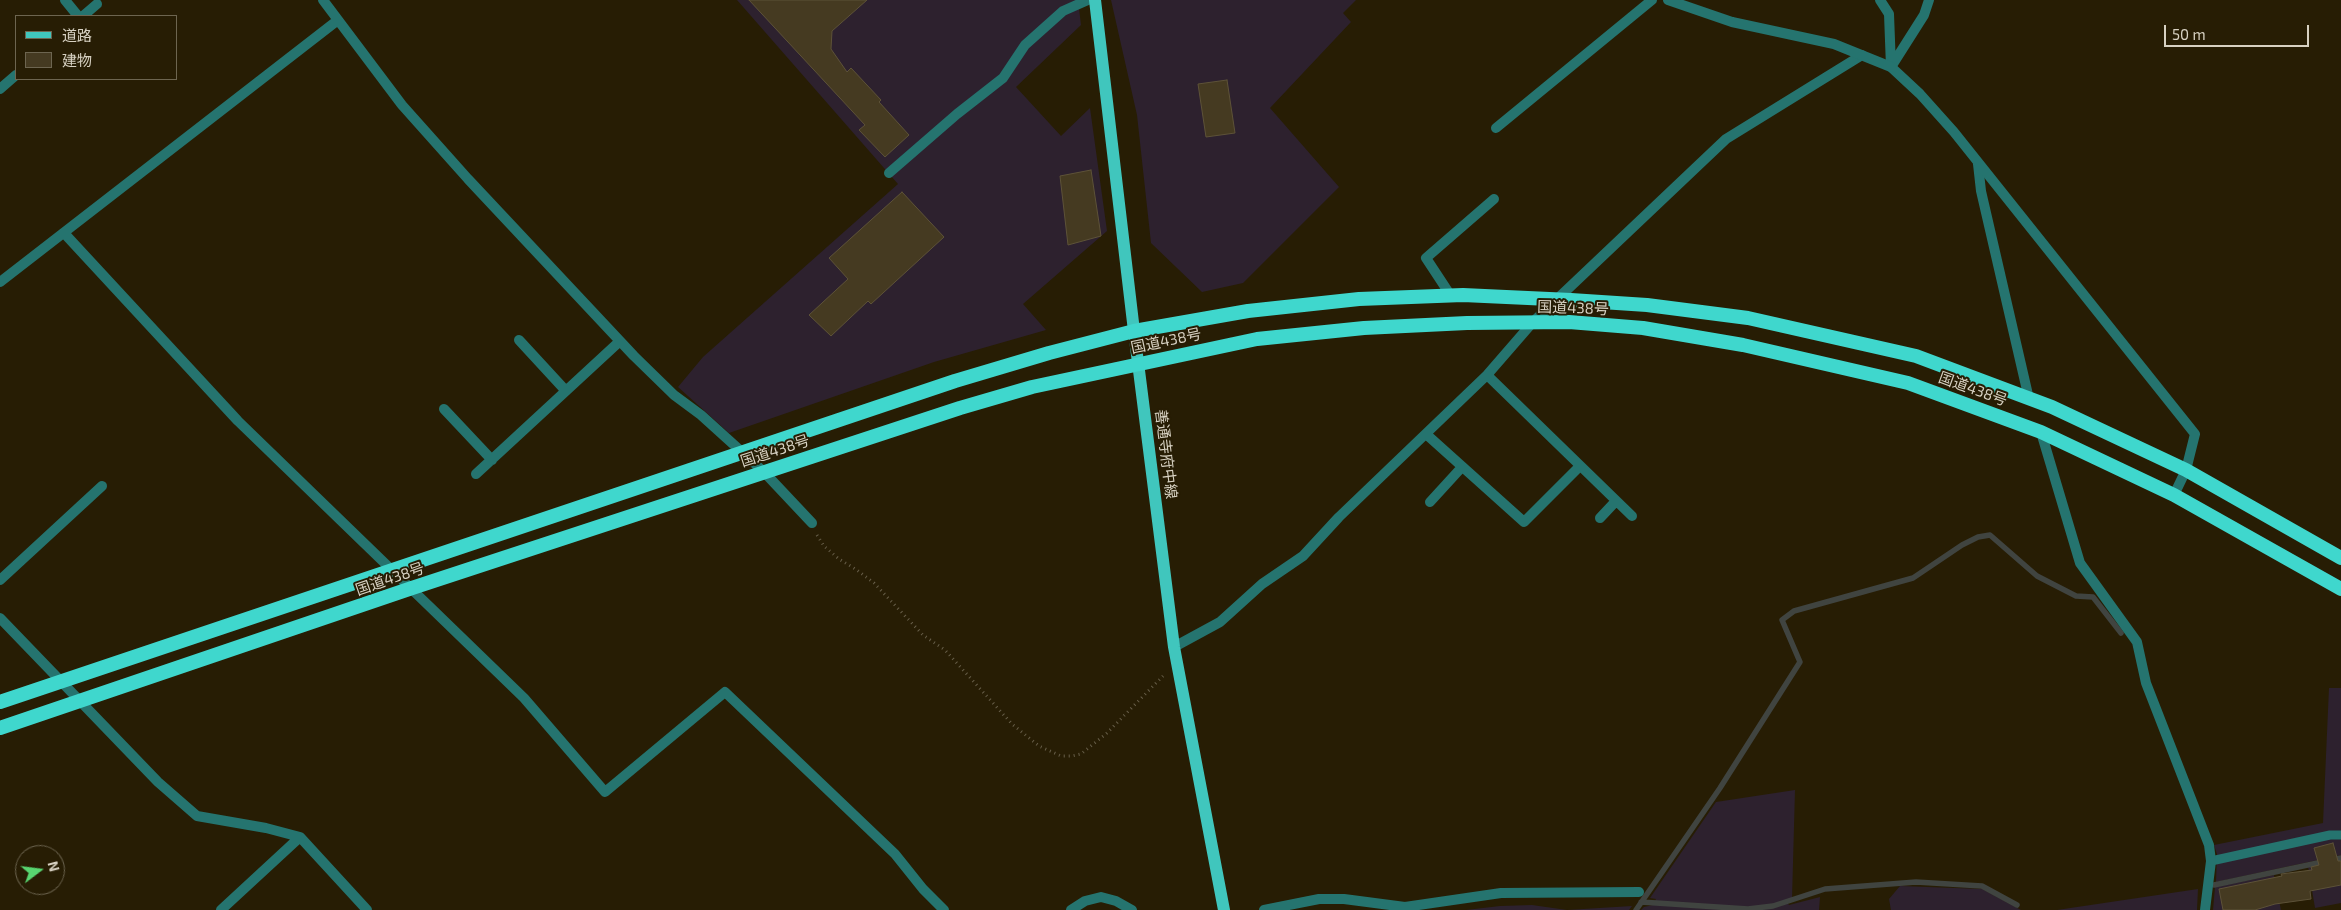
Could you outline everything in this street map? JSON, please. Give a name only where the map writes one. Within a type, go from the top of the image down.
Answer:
[{"type":"highway","name":"国道438号","points":[[0,702],[743,454],[955,381],[1049,353],[1134,330],[1248,310],[1359,299],[1451,296],[1558,299],[1647,306],[1748,318],[1916,356],[2052,407],[2186,470],[2341,558]]},
{"type":"highway","name":"国道438号","points":[[0,728],[412,588],[1005,394],[1257,339],[1364,328],[1569,322],[1643,328],[1743,345],[1908,383],[2041,432],[2174,494],[2341,589]]},
{"type":"main road","name":"善通寺府中線","points":[[1095,0],[1174,647],[1224,910]]},
{"type":"street","points":[[65,0],[77,15]]},
{"type":"street","points":[[323,0],[402,104],[468,179],[620,341],[674,395],[701,416],[764,472],[812,523]]},
{"type":"street","points":[[889,173],[957,114],[1003,78],[1025,46],[1063,11],[1088,0]]},
{"type":"street","points":[[1496,128],[1652,0]]},
{"type":"street","points":[[1668,0],[1732,22],[1834,44],[1891,67],[1920,94],[1954,132],[2194,434],[2186,470],[2174,494]]},
{"type":"street","points":[[1880,0],[1889,14],[1891,67]]},
{"type":"street","points":[[1891,67],[1924,15],[1929,0]]},
{"type":"street","points":[[84,15],[97,4]]},
{"type":"street","points":[[0,282],[338,20]]},
{"type":"street","points":[[1174,647],[1220,622],[1262,584],[1303,556],[1340,517],[1487,375],[1533,322],[1726,139],[1862,55]]},
{"type":"street","points":[[0,89],[15,76]]},
{"type":"street","points":[[1978,164],[1981,191],[2029,399]]},
{"type":"street","points":[[1451,296],[1426,258],[1494,199]]},
{"type":"street","points":[[64,233],[238,421],[524,698],[605,792],[725,692],[895,854],[923,889],[944,910]]},
{"type":"street","points":[[519,340],[566,391]]},
{"type":"street","points":[[476,474],[620,341]]},
{"type":"street","points":[[1487,375],[1632,516]]},
{"type":"street","points":[[444,409],[492,460]]},
{"type":"street","points":[[2041,432],[2080,563],[2137,642],[2146,683],[2209,845],[2211,861],[2205,910]]},
{"type":"street","points":[[1426,434],[1524,522],[1580,466]]},
{"type":"street","points":[[1430,502],[1462,467]]},
{"type":"street","points":[[0,580],[102,486]]},
{"type":"street","points":[[1600,518],[1616,500]]},
{"type":"street","points":[[0,618],[63,681],[158,782],[197,816],[266,828],[300,837],[367,910]]},
{"type":"street","points":[[221,910],[300,837]]},
{"type":"street","points":[[1264,910],[1319,899],[1344,899],[1405,907],[1501,893],[1638,892]]},
{"type":"street","points":[[1071,910],[1085,901],[1101,897],[1116,901],[1132,910]]},
{"type":"lane","points":[[2211,861],[2330,835],[2341,835]]},
{"type":"path","points":[[812,523],[824,546],[874,584],[923,635],[945,650],[1012,724],[1040,746],[1061,756],[1081,754],[1107,733],[1177,661]]},
{"type":"shaded area","points":[[737,0],[1078,0],[1081,25],[1016,87],[1061,136],[1090,108],[1107,231],[1023,304],[1046,330],[934,362],[729,433],[678,387],[703,357],[898,184]]},
{"type":"shaded area","points":[[1111,0],[1356,0],[1343,13],[1351,22],[1270,108],[1339,187],[1243,283],[1202,292],[1151,243],[1137,115]]},
{"type":"shaded area","points":[[2329,688],[2341,688],[2341,855],[2216,882],[2217,854],[2214,845],[2323,823]]},
{"type":"shaded area","points":[[1795,790],[1792,899],[1787,902],[1789,905],[1820,897],[1819,910],[1641,910],[1644,907],[1653,905],[1656,899],[1650,898],[1716,802]]},
{"type":"shaded area","points":[[2341,859],[2341,903],[2315,908],[2308,866]]},
{"type":"shaded area","points":[[2274,875],[2281,910],[2213,910],[2215,887]]},
{"type":"shaded area","points":[[1900,886],[1982,889],[2021,910],[1891,910],[1889,899]]},
{"type":"shaded area","points":[[2198,889],[2197,910],[2057,910]]},
{"type":"shaded area","points":[[1532,905],[1567,910],[1466,910],[1500,906]]},
{"type":"shaded area","points":[[1632,906],[1629,910],[1567,910]]},
{"type":"building","points":[[749,0],[867,0],[832,31],[831,49],[847,72],[851,68],[881,100],[879,102],[909,135],[885,157],[859,130],[865,125]]},
{"type":"building","points":[[1227,80],[1235,133],[1206,137],[1198,84]]},
{"type":"building","points":[[1091,170],[1101,236],[1068,245],[1060,176]]},
{"type":"building","points":[[902,192],[944,237],[871,304],[868,301],[831,336],[809,315],[848,279],[829,258]]},
{"type":"building","points":[[2333,843],[2338,861],[2341,861],[2341,885],[2310,891],[2311,899],[2275,904],[2255,910],[2223,910],[2219,889],[2282,876],[2281,874],[2312,870],[2311,867],[2319,865],[2314,848]]},
{"type":"waterway","points":[[1636,910],[1720,788],[1800,662],[1782,620],[1794,611],[1913,578],[1962,545],[1978,537],[1990,535],[2037,576],[2076,596],[2093,597],[2121,633]]},
{"type":"waterway","points":[[2214,885],[2341,858]]},
{"type":"waterway","points":[[1641,902],[1748,909],[1773,906],[1825,889],[1916,882],[1982,886],[2017,905]]}]
